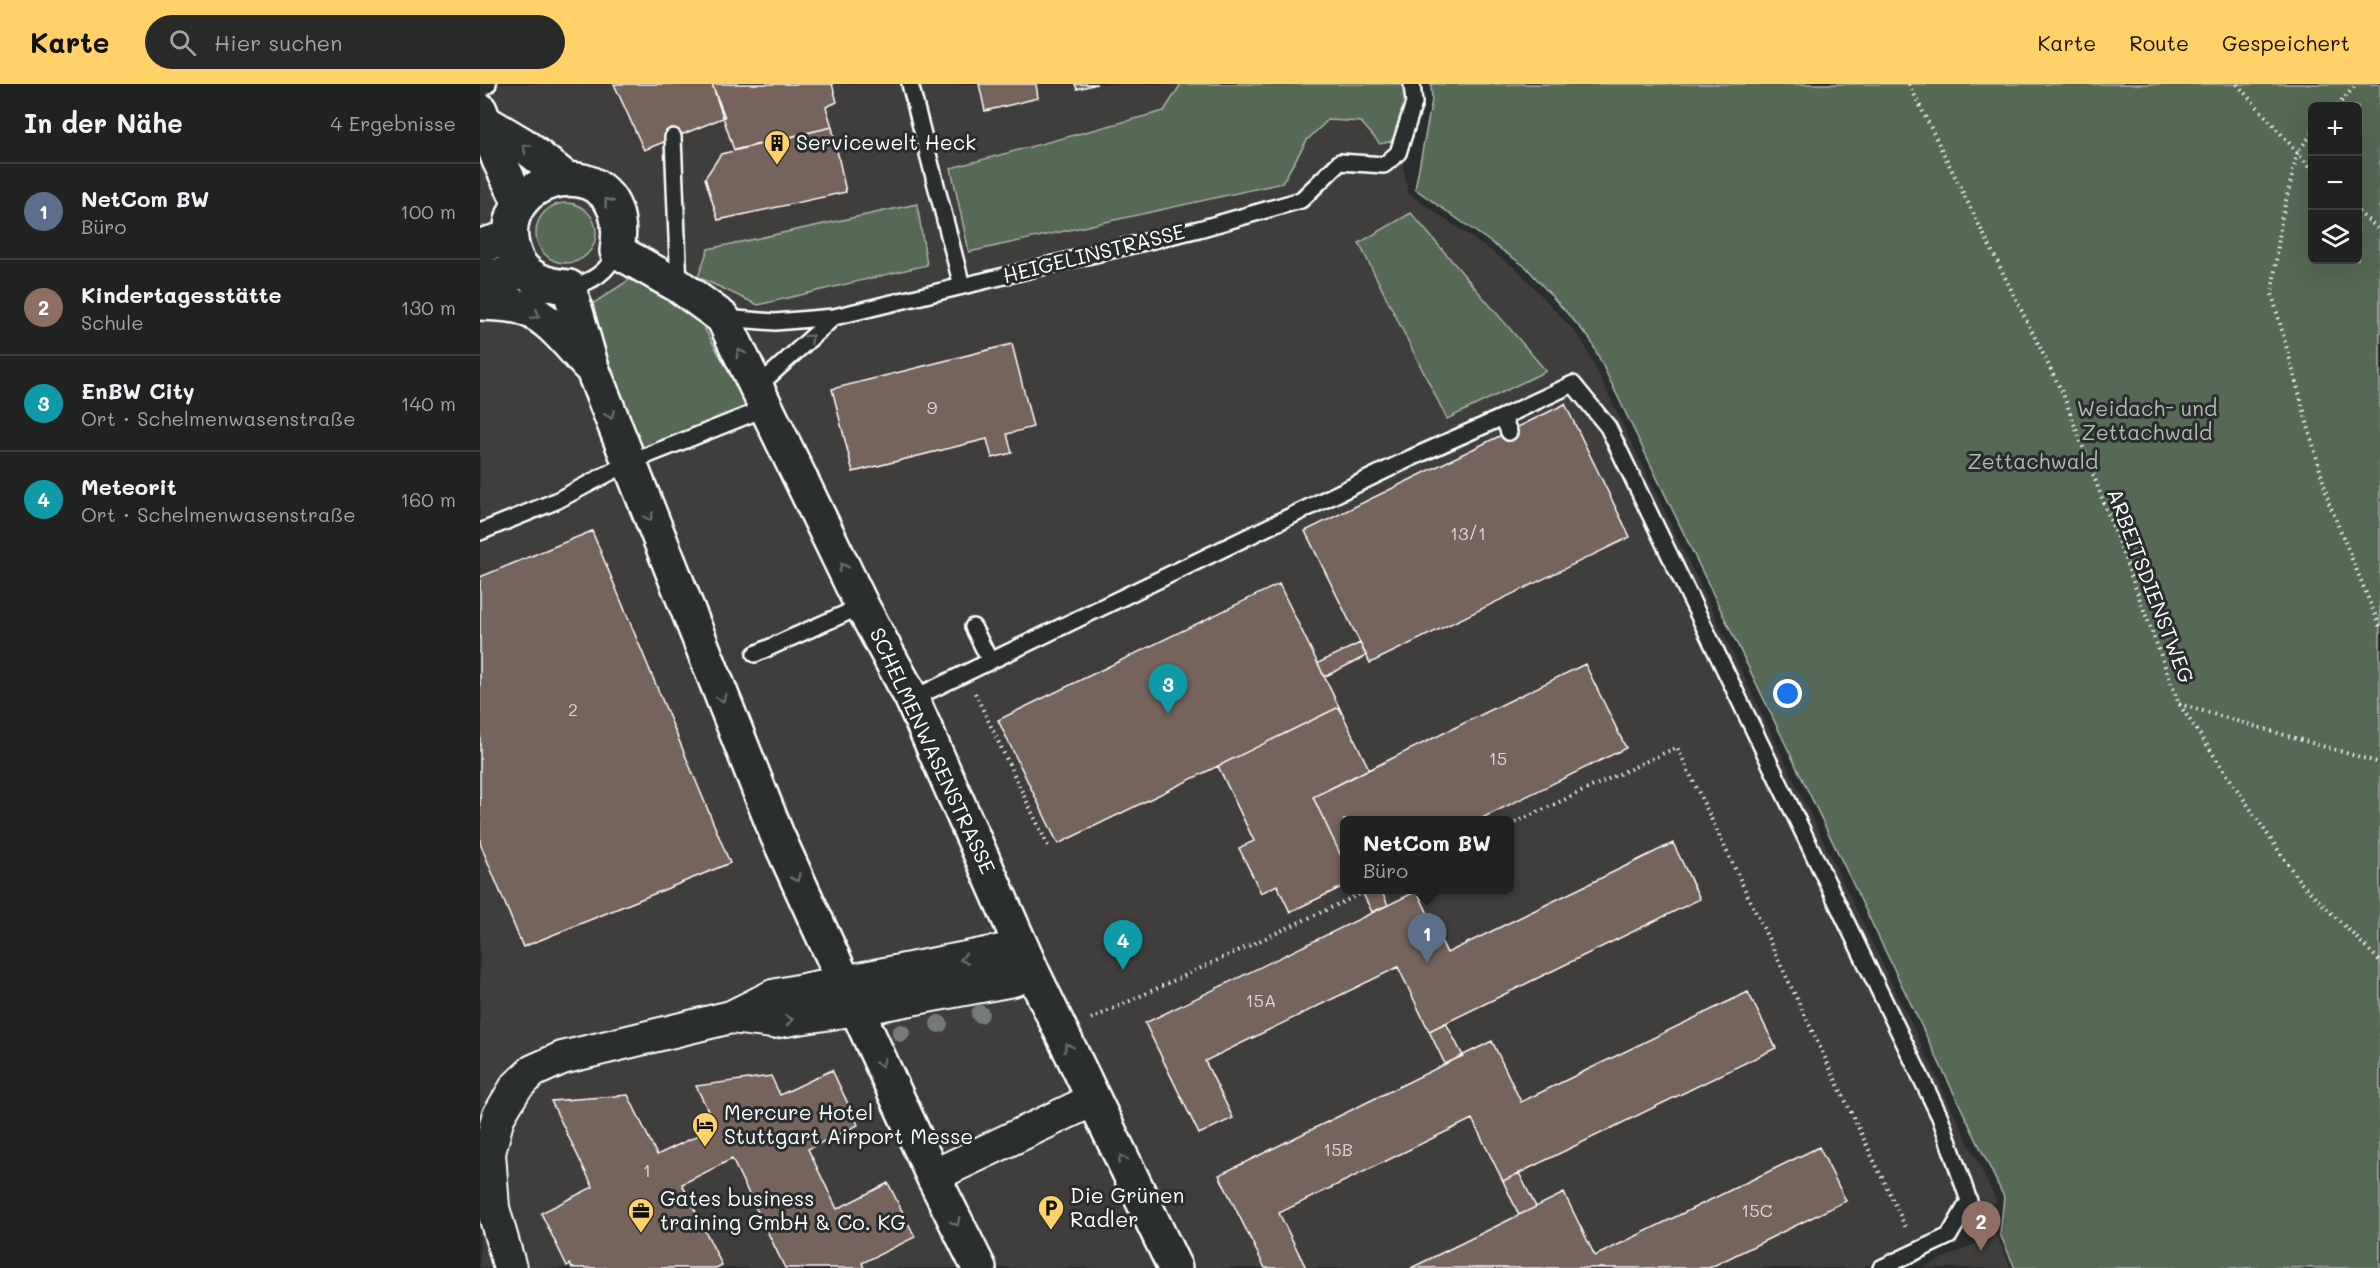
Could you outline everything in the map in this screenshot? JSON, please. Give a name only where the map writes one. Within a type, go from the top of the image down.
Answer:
[{"type":"street","points":[[482,108],[565,178]]},
{"type":"street","points":[[482,108],[519,201]]},
{"type":"street","points":[[617,251],[620,234],[617,216],[610,201],[597,189],[582,181],[565,178],[542,182],[529,190],[519,201],[510,222],[495,242],[512,250],[526,272],[546,284],[569,287],[592,368],[628,463],[777,835],[933,1176],[979,1268]]},
{"type":"street","name":"SCHELMENWASENSTRASSE","points":[[617,251],[679,286],[723,318],[862,606],[912,699],[1028,960],[1175,1268]]},
{"type":"street","points":[[480,278],[526,272]]},
{"type":"street","points":[[480,303],[502,304],[526,309],[549,323],[592,368]]},
{"type":"street","points":[[510,1268],[493,1208],[489,1153],[498,1117],[516,1087],[533,1071],[562,1058],[731,1017],[773,996],[850,996],[1028,960]]},
{"type":"street","points":[[933,1176],[1093,1100]]},
{"type":"lane","points":[[482,108],[488,84]]},
{"type":"lane","points":[[910,84],[962,286]]},
{"type":"lane","name":"HEIGELINSTRASSE","points":[[723,318],[775,322],[834,317],[1199,228],[1300,200],[1340,162],[1384,165],[1398,153],[1413,103],[1412,84]]},
{"type":"lane","points":[[673,137],[679,286]]},
{"type":"lane","points":[[569,287],[584,284],[598,276],[612,263],[617,251]]},
{"type":"lane","name":"HEIGELINSTRASSE","points":[[761,398],[834,317]]},
{"type":"lane","points":[[912,699],[1411,458],[1573,384],[1608,427],[1940,1117],[1969,1201],[1949,1236],[1881,1268]]},
{"type":"lane","points":[[480,532],[556,501],[761,398]]},
{"type":"lane","points":[[1503,417],[1509,432]]},
{"type":"lane","points":[[754,654],[862,606]]},
{"type":"lane","points":[[973,627],[990,661]]},
{"type":"path","name":"ARBEITSDIENSTWEG","points":[[1909,84],[2063,394],[2179,704],[2300,882],[2380,961]]},
{"type":"path","points":[[2237,84],[2308,163]]},
{"type":"path","points":[[2341,102],[2357,84]]},
{"type":"path","points":[[2308,140],[2298,151],[2281,221],[2272,294],[2329,503],[2380,627]]},
{"type":"path","points":[[2362,215],[2380,230]]},
{"type":"path","points":[[966,674],[1049,848]]},
{"type":"path","points":[[2179,704],[2380,764]]},
{"type":"path","points":[[1514,823],[1677,747],[1917,1251]]},
{"type":"path","points":[[1091,1018],[1360,894]]},
{"type":"shaded area","points":[[480,84],[1389,84],[1408,193],[1518,270],[1582,340],[1997,1202],[1862,1268],[480,1268]]},
{"type":"shaded area","points":[[1995,1234],[2011,1268],[1923,1268]]},
{"type":"green space","points":[[1181,84],[1404,84],[1405,107],[1400,126],[1392,141],[1380,144],[1361,122],[1328,120],[1307,140],[1282,183],[969,252],[951,168],[1164,111]]},
{"type":"green space","name":"Zettachwald","points":[[1431,84],[2380,84],[2380,1268],[2015,1268],[2000,1234],[2004,1197],[1590,339],[1526,267],[1415,189],[1432,100]]},
{"type":"green space","points":[[560,203],[572,203],[583,208],[591,216],[596,233],[594,245],[583,258],[572,263],[560,263],[549,258],[541,250],[536,239],[536,227],[541,216],[549,208]]},
{"type":"green space","points":[[917,204],[927,265],[758,305],[698,277],[708,249]]},
{"type":"green space","points":[[1411,213],[1546,371],[1447,419],[1359,243]]},
{"type":"green space","points":[[632,278],[698,317],[748,406],[637,450],[586,308]]},
{"type":"building","points":[[614,84],[712,84],[725,117],[644,150]]},
{"type":"building","name":"Servicewelt Heck","points":[[712,84],[832,84],[837,102],[826,107],[832,127],[734,150]]},
{"type":"building","points":[[979,84],[1036,84],[1038,98],[985,111]]},
{"type":"building","points":[[1075,84],[1097,84],[1077,89]]},
{"type":"building","name":"Servicewelt Heck","points":[[832,127],[846,192],[718,220],[705,178],[721,154]]},
{"type":"building","points":[[1012,344],[1033,427],[1007,434],[1012,453],[992,458],[987,439],[853,472],[832,389]]},
{"type":"building","points":[[1565,404],[1630,537],[1370,663],[1305,531]]},
{"type":"building","points":[[592,531],[730,863],[523,947],[480,843],[480,577]]},
{"type":"building","points":[[1279,584],[1339,707],[1058,844],[998,720]]},
{"type":"building","points":[[1360,643],[1366,656],[1324,677],[1318,663]]},
{"type":"building","points":[[1585,664],[1626,748],[1486,816],[1340,816],[1340,854],[1313,797]]},
{"type":"building","points":[[1339,707],[1369,769],[1313,797],[1340,854],[1340,888],[1290,912],[1277,885],[1261,893],[1239,848],[1254,841],[1218,766]]},
{"type":"building","points":[[1673,843],[1700,899],[1429,1031],[1398,967],[1205,1061],[1233,1118],[1199,1134],[1145,1023],[1411,894],[1418,894],[1447,953]]},
{"type":"building","points":[[1363,894],[1383,894],[1388,905],[1372,912]]},
{"type":"building","points":[[1748,992],[1776,1048],[1503,1181],[1472,1119],[1279,1213],[1306,1268],[1265,1268],[1219,1175],[1492,1041],[1521,1102]]},
{"type":"building","points":[[1446,1023],[1463,1056],[1445,1064],[1429,1031]]},
{"type":"building","points":[[832,1070],[858,1125],[808,1149],[837,1209],[888,1183],[915,1237],[862,1263],[864,1268],[785,1268],[732,1159],[682,1184],[722,1265],[716,1268],[572,1268],[570,1264],[567,1266],[541,1213],[593,1187],[551,1101],[628,1095],[657,1155],[716,1127],[696,1086],[771,1076],[780,1095]]},
{"type":"building","points":[[1819,1147],[1846,1201],[1709,1268],[1411,1268],[1564,1193],[1595,1256]]},
{"type":"building","points":[[1519,1173],[1536,1207],[1519,1215],[1503,1181]]},
{"type":"place","name":"Servicewelt Heck","points":[[777,166]]},
{"type":"place","name":"EnBW City","points":[[1168,714]]},
{"type":"place","name":"NetCom BW","points":[[1427,963]]},
{"type":"place","name":"Meteorit","points":[[1123,970]]},
{"type":"place","name":"Mercure Hotel Stuttgart Airport Messe","points":[[705,1148]]},
{"type":"place","name":"Die Grünen Radler","points":[[1051,1231]]},
{"type":"place","name":"Gates business training GmbH & Co. KG","points":[[641,1234]]},
{"type":"place","name":"Kindertagesstätte","points":[[1981,1251]]},
{"type":"park label","name":"Weidach- und Zettachwald","points":[[2147,421]]}]
